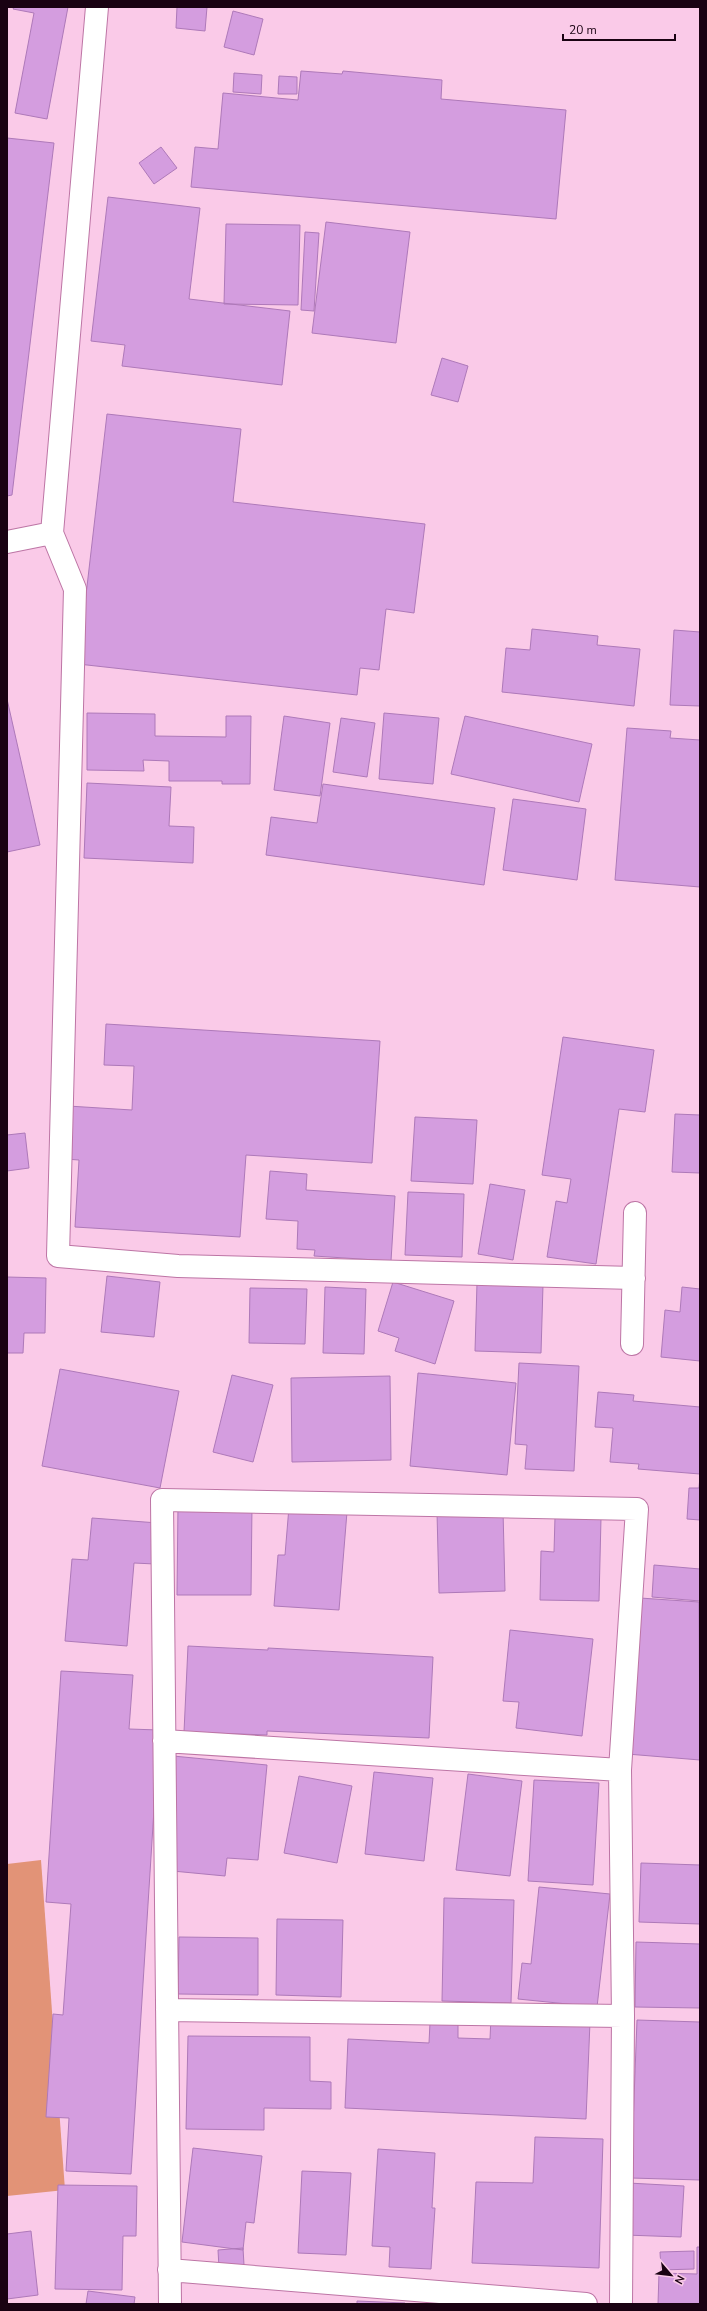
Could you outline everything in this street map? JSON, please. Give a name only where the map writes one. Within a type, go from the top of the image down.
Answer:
[{"type":"street","points":[[97,7],[52,533],[75,589],[58,1256],[178,1266],[634,1278]]},
{"type":"street","points":[[7,542],[52,533]]},
{"type":"street","points":[[632,1344],[635,1213]]},
{"type":"street","points":[[170,2304],[162,1500],[637,1509],[620,1770],[623,2016],[621,2304]]},
{"type":"street","points":[[164,1741],[620,1770]]},
{"type":"street","points":[[167,2010],[623,2016]]},
{"type":"street","points":[[169,2270],[586,2304]]},
{"type":"shaded area","points":[[41,1860],[65,2190],[7,2196],[7,1864]]},
{"type":"building","points":[[14,7],[68,7],[47,119],[15,113],[34,13],[13,9]]},
{"type":"building","points":[[177,7],[207,7],[205,31],[176,28]]},
{"type":"building","points":[[233,11],[263,19],[254,55],[224,47]]},
{"type":"building","points":[[301,71],[342,74],[343,71],[442,80],[441,99],[566,110],[556,219],[191,187],[195,147],[218,149],[223,93],[298,100]]},
{"type":"building","points":[[234,73],[262,75],[261,94],[233,92]]},
{"type":"building","points":[[279,76],[297,77],[297,94],[278,94]]},
{"type":"building","points":[[7,138],[54,143],[12,495],[7,496]]},
{"type":"building","points":[[161,147],[177,168],[154,184],[139,163]]},
{"type":"building","points":[[108,197],[200,208],[189,299],[290,311],[282,385],[122,366],[125,345],[91,341]]},
{"type":"building","points":[[326,222],[410,232],[396,343],[312,333]]},
{"type":"building","points":[[226,224],[300,225],[298,305],[224,304]]},
{"type":"building","points":[[305,232],[319,233],[314,311],[301,310]]},
{"type":"building","points":[[442,358],[468,366],[458,402],[431,395]]},
{"type":"building","points":[[107,414],[241,429],[233,502],[425,524],[414,613],[386,609],[379,670],[360,668],[357,695],[78,664]]},
{"type":"building","points":[[532,629],[598,636],[597,645],[640,649],[634,706],[502,692],[506,648],[530,650]]},
{"type":"building","points":[[674,630],[700,632],[700,706],[670,705]]},
{"type":"building","points":[[7,699],[40,845],[7,852]]},
{"type":"building","points":[[87,713],[155,714],[155,736],[226,737],[226,716],[251,716],[250,784],[222,784],[222,781],[169,781],[169,761],[143,760],[144,771],[87,770]]},
{"type":"building","points":[[384,713],[439,718],[433,784],[379,779]]},
{"type":"building","points":[[284,716],[330,723],[320,796],[274,790]]},
{"type":"building","points":[[465,716],[592,744],[579,802],[451,774]]},
{"type":"building","points":[[341,718],[375,723],[367,777],[333,772]]},
{"type":"building","points":[[627,728],[671,731],[670,738],[700,740],[700,887],[615,880]]},
{"type":"building","points":[[87,783],[171,787],[169,826],[194,827],[193,863],[84,858]]},
{"type":"building","points":[[323,784],[495,808],[484,885],[266,855],[271,817],[317,823]]},
{"type":"building","points":[[513,799],[586,809],[577,880],[503,870]]},
{"type":"building","points":[[106,1024],[380,1041],[372,1163],[246,1155],[240,1237],[75,1227],[79,1160],[65,1159],[68,1106],[132,1110],[134,1066],[104,1065]]},
{"type":"building","points":[[563,1037],[654,1050],[645,1112],[619,1109],[596,1264],[547,1257],[556,1201],[567,1203],[571,1179],[542,1175]]},
{"type":"building","points":[[675,1114],[700,1115],[700,1173],[672,1172]]},
{"type":"building","points":[[415,1117],[477,1120],[473,1184],[411,1181]]},
{"type":"building","points":[[25,1133],[29,1168],[7,1171],[7,1135]]},
{"type":"building","points":[[270,1171],[307,1174],[306,1190],[395,1196],[391,1261],[314,1256],[315,1250],[297,1249],[298,1221],[266,1219]]},
{"type":"building","points":[[490,1184],[525,1190],[513,1260],[478,1254]]},
{"type":"building","points":[[408,1192],[464,1194],[462,1257],[405,1255]]},
{"type":"building","points":[[107,1276],[160,1282],[154,1337],[101,1332]]},
{"type":"building","points":[[7,1277],[46,1278],[45,1333],[24,1333],[23,1353],[7,1353]]},
{"type":"building","points":[[393,1282],[454,1301],[435,1364],[395,1351],[399,1338],[378,1331]]},
{"type":"building","points":[[477,1283],[543,1285],[541,1353],[475,1351]]},
{"type":"building","points":[[325,1287],[366,1289],[364,1354],[323,1353]]},
{"type":"building","points":[[682,1287],[700,1289],[700,1361],[661,1357],[665,1310],[680,1312]]},
{"type":"building","points":[[250,1288],[307,1289],[305,1344],[249,1343]]},
{"type":"building","points":[[519,1363],[579,1366],[574,1471],[525,1469],[527,1445],[515,1444]]},
{"type":"building","points":[[60,1369],[179,1391],[160,1488],[42,1466]]},
{"type":"building","points":[[418,1373],[516,1383],[507,1475],[410,1466]]},
{"type":"building","points":[[232,1375],[273,1385],[253,1462],[213,1452]]},
{"type":"building","points":[[390,1376],[391,1460],[292,1462],[291,1378]]},
{"type":"building","points":[[598,1392],[634,1395],[633,1401],[700,1407],[700,1474],[638,1469],[639,1464],[610,1462],[613,1428],[595,1427]]},
{"type":"building","points":[[700,1476],[700,1520],[687,1519],[689,1488],[699,1488]]},
{"type":"building","points":[[178,1505],[252,1506],[251,1595],[177,1595]]},
{"type":"building","points":[[289,1507],[347,1512],[339,1610],[274,1606],[278,1555],[285,1555]]},
{"type":"building","points":[[503,1510],[505,1591],[439,1593],[437,1512]]},
{"type":"building","points":[[555,1517],[601,1518],[599,1601],[540,1600],[541,1551],[554,1552]]},
{"type":"building","points":[[92,1518],[158,1523],[155,1564],[134,1563],[127,1646],[65,1641],[72,1559],[88,1560]]},
{"type":"building","points":[[654,1565],[700,1569],[700,1601],[652,1597]]},
{"type":"building","points":[[640,1598],[699,1602],[700,1760],[627,1754]]},
{"type":"building","points":[[510,1630],[593,1639],[582,1736],[516,1728],[519,1702],[503,1701]]},
{"type":"building","points":[[188,1646],[268,1650],[268,1648],[433,1657],[429,1738],[267,1731],[267,1735],[184,1732]]},
{"type":"building","points":[[61,1671],[133,1675],[129,1729],[159,1730],[131,2174],[66,2171],[69,2118],[46,2117],[53,2014],[63,2015],[71,1904],[46,1902]]},
{"type":"building","points":[[173,1756],[267,1765],[258,1860],[227,1858],[225,1876],[162,1870]]},
{"type":"building","points":[[374,1772],[433,1778],[424,1861],[365,1854]]},
{"type":"building","points":[[468,1774],[522,1781],[510,1876],[456,1870]]},
{"type":"building","points":[[299,1776],[352,1786],[337,1863],[284,1853]]},
{"type":"building","points":[[534,1780],[599,1783],[593,1885],[528,1881]]},
{"type":"building","points":[[641,1863],[700,1865],[700,1924],[639,1922]]},
{"type":"building","points":[[539,1887],[610,1894],[597,2007],[518,1999],[522,1963],[531,1964]]},
{"type":"building","points":[[444,1898],[514,1900],[511,2003],[442,2001]]},
{"type":"building","points":[[277,1919],[343,1920],[341,1997],[276,1995]]},
{"type":"building","points":[[179,1937],[258,1938],[258,1995],[178,1994]]},
{"type":"building","points":[[636,1942],[700,1944],[700,2008],[635,2007]]},
{"type":"building","points":[[491,2017],[590,2022],[586,2119],[345,2108],[348,2039],[429,2043],[430,2023],[458,2024],[458,2038],[490,2039]]},
{"type":"building","points":[[637,2020],[700,2022],[700,2180],[631,2178]]},
{"type":"building","points":[[188,2036],[310,2037],[310,2081],[331,2082],[331,2109],[264,2108],[264,2130],[186,2129]]},
{"type":"building","points":[[535,2137],[603,2139],[599,2268],[472,2263],[476,2182],[533,2183]]},
{"type":"building","points":[[193,2148],[262,2156],[254,2223],[246,2222],[243,2250],[182,2242]]},
{"type":"building","points":[[378,2149],[435,2153],[432,2208],[435,2208],[431,2269],[389,2267],[390,2247],[372,2246]]},
{"type":"building","points":[[302,2171],[351,2173],[346,2255],[298,2253]]},
{"type":"building","points":[[628,2183],[684,2186],[681,2237],[625,2235]]},
{"type":"building","points":[[58,2185],[137,2186],[136,2236],[123,2236],[122,2290],[55,2289]]},
{"type":"building","points":[[31,2231],[38,2295],[7,2299],[7,2234]]},
{"type":"building","points":[[697,2247],[700,2247],[700,2304],[658,2304],[659,2273],[697,2274]]},
{"type":"building","points":[[243,2248],[244,2265],[219,2268],[218,2250]]},
{"type":"building","points":[[694,2251],[694,2269],[661,2270],[660,2252]]},
{"type":"building","points":[[88,2291],[135,2297],[134,2304],[86,2304]]},
{"type":"building","points":[[357,2301],[405,2303],[405,2304],[357,2304]]}]
